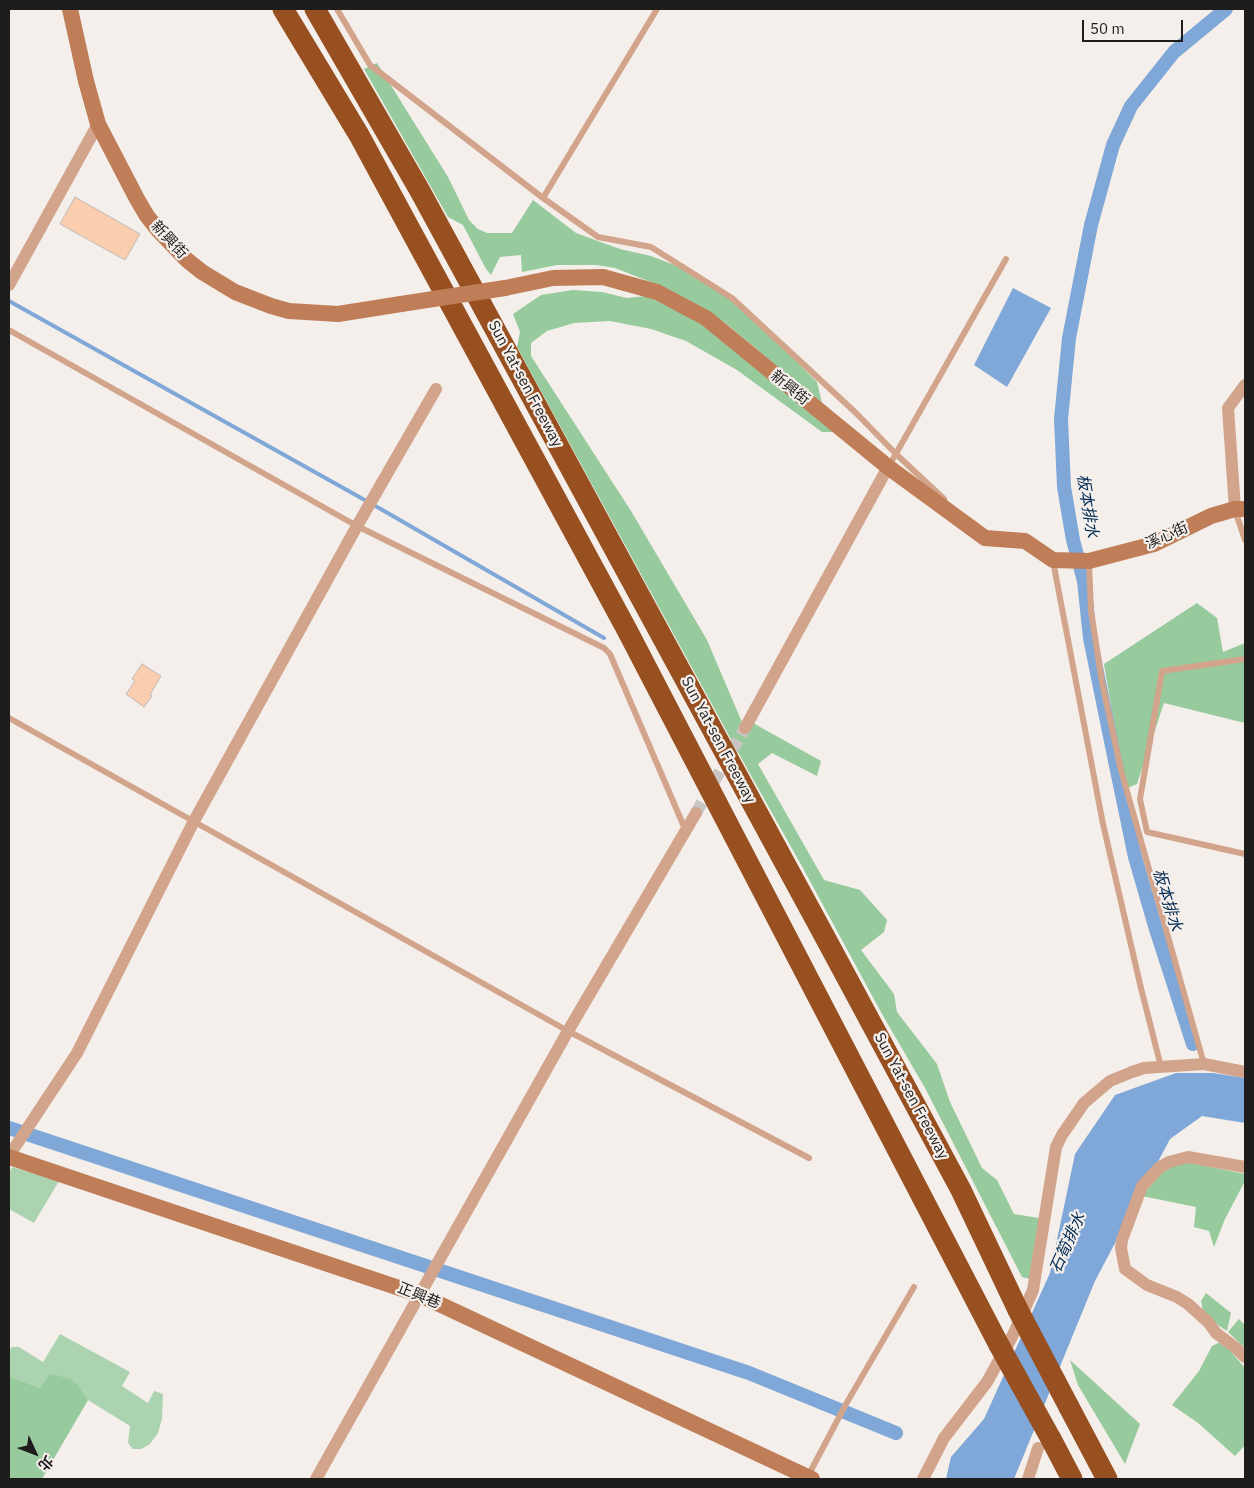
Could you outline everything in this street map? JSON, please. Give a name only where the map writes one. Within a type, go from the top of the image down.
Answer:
[{"type":"highway","name":"Sun Yat-sen Freeway","points":[[284,9],[359,135],[627,630],[999,1345],[1045,1444],[1072,1479]]},
{"type":"highway","name":"Sun Yat-sen Freeway","points":[[315,9],[420,191],[961,1190],[1018,1310],[1107,1479]]},
{"type":"street","name":"新興街","points":[[70,9],[98,124],[137,199],[159,231],[187,260],[218,283],[252,300],[289,311],[338,314],[505,288],[553,278],[603,277],[657,292],[706,318],[892,461],[985,538],[1024,541],[1053,560]]},
{"type":"street","points":[[9,285],[98,124]]},
{"type":"street","points":[[1240,509],[1228,408],[1245,385]]},
{"type":"street","points":[[9,1156],[77,1053],[194,821],[357,526],[436,389]]},
{"type":"street","points":[[745,728],[892,461]]},
{"type":"street","name":"溪心街","points":[[1053,560],[1089,561],[1154,544],[1211,516],[1240,509]]},
{"type":"street","points":[[316,1479],[568,1031],[696,813]]},
{"type":"street","points":[[923,1479],[944,1438],[987,1382],[1014,1335],[1033,1290],[1056,1147],[1084,1103],[1110,1081],[1132,1072],[1162,1067],[1204,1064],[1245,1072]]},
{"type":"street","name":"正興巷","points":[[9,1156],[420,1295],[805,1477]]},
{"type":"street","points":[[1245,1167],[1188,1157],[1174,1160],[1160,1167],[1142,1186],[1122,1240],[1121,1248],[1125,1269],[1148,1285],[1188,1304],[1245,1357]]},
{"type":"street","points":[[1028,1479],[1045,1444]]},
{"type":"lane","points":[[337,9],[370,65],[544,198],[598,237],[651,247],[732,298],[856,413],[892,461],[1006,259]]},
{"type":"lane","points":[[544,198],[657,9]]},
{"type":"lane","points":[[9,330],[357,526],[604,648],[610,654],[686,830]]},
{"type":"lane","points":[[1240,509],[1245,540]]},
{"type":"lane","points":[[1053,560],[1103,824],[1140,984],[1162,1067]]},
{"type":"lane","points":[[1089,561],[1091,611],[1102,682],[1121,770],[1204,1064]]},
{"type":"lane","points":[[1245,659],[1162,671],[1140,799],[1146,832],[1245,854]]},
{"type":"lane","points":[[9,718],[568,1031],[810,1158]]},
{"type":"lane","points":[[1130,797],[1140,799]]},
{"type":"lane","points":[[805,1477],[914,1287]]},
{"type":"green space","points":[[377,63],[448,177],[469,220],[478,229],[487,233],[512,233],[533,200],[576,233],[620,249],[651,256],[685,269],[735,300],[817,382],[822,403],[724,322],[668,289],[615,268],[596,265],[557,265],[522,272],[521,255],[500,257],[491,275],[463,225],[448,217],[364,69]]},
{"type":"green space","points":[[573,290],[602,292],[627,298],[646,296],[699,322],[836,432],[822,432],[737,370],[686,341],[651,329],[610,321],[574,323],[547,331],[531,343],[531,356],[631,511],[707,640],[744,727],[753,723],[821,761],[817,776],[772,753],[758,764],[824,880],[860,890],[887,920],[884,932],[861,950],[894,994],[897,1012],[937,1064],[950,1102],[982,1168],[997,1180],[1014,1214],[1039,1218],[1030,1279],[1022,1277],[925,1088],[882,1014],[517,347],[520,332],[513,314],[541,295]]},
{"type":"green space","points":[[1197,603],[1217,618],[1223,652],[1245,643],[1245,723],[1164,703],[1137,784],[1125,789],[1104,664]]},
{"type":"green space","points":[[1187,1162],[1245,1174],[1245,1181],[1225,1219],[1214,1247],[1209,1231],[1194,1227],[1196,1207],[1142,1196],[1160,1174],[1173,1166]]},
{"type":"green space","points":[[12,1167],[59,1181],[34,1223],[9,1209],[9,1174]]},
{"type":"green space","points":[[1206,1293],[1231,1313],[1227,1331],[1204,1316],[1201,1301]]},
{"type":"green space","points":[[1239,1319],[1245,1325],[1245,1348],[1228,1332]]},
{"type":"green space","points":[[60,1334],[130,1372],[122,1386],[148,1403],[154,1391],[163,1394],[162,1419],[158,1433],[150,1444],[141,1449],[133,1449],[128,1443],[130,1426],[88,1400],[78,1385],[40,1388],[9,1376],[9,1350],[12,1347],[19,1347],[43,1362]]},
{"type":"green space","points":[[1218,1343],[1228,1348],[1245,1368],[1245,1445],[1235,1456],[1198,1423],[1172,1405],[1199,1371],[1212,1346]]},
{"type":"green space","points":[[1070,1360],[1140,1424],[1125,1464],[1078,1385]]},
{"type":"green space","points":[[50,1374],[71,1379],[78,1385],[88,1400],[42,1479],[9,1479],[9,1376],[40,1388]]},
{"type":"water","points":[[1013,288],[1051,308],[1007,387],[974,365]]},
{"type":"water","name":"石筍排水","points":[[1176,1073],[1213,1073],[1245,1078],[1245,1123],[1202,1116],[1170,1139],[1095,1281],[1014,1479],[946,1479],[951,1457],[984,1419],[1050,1273],[1075,1154],[1115,1095]]},
{"type":"building","points":[[75,197],[140,234],[125,260],[60,224]]},
{"type":"building","points":[[142,664],[161,676],[150,695],[152,696],[144,707],[126,694],[135,681],[132,679]]},
{"type":"waterway","name":"板本排水","points":[[1193,1044],[1135,857],[1090,638],[1084,581],[1073,540],[1064,487],[1061,419],[1069,338],[1091,225],[1113,145],[1131,106],[1174,52],[1226,9]]},
{"type":"waterway","points":[[9,301],[379,508],[604,638]]},
{"type":"waterway","points":[[9,1128],[749,1373],[896,1433]]},
{"type":"tunnel","points":[[696,813],[745,728]]}]
